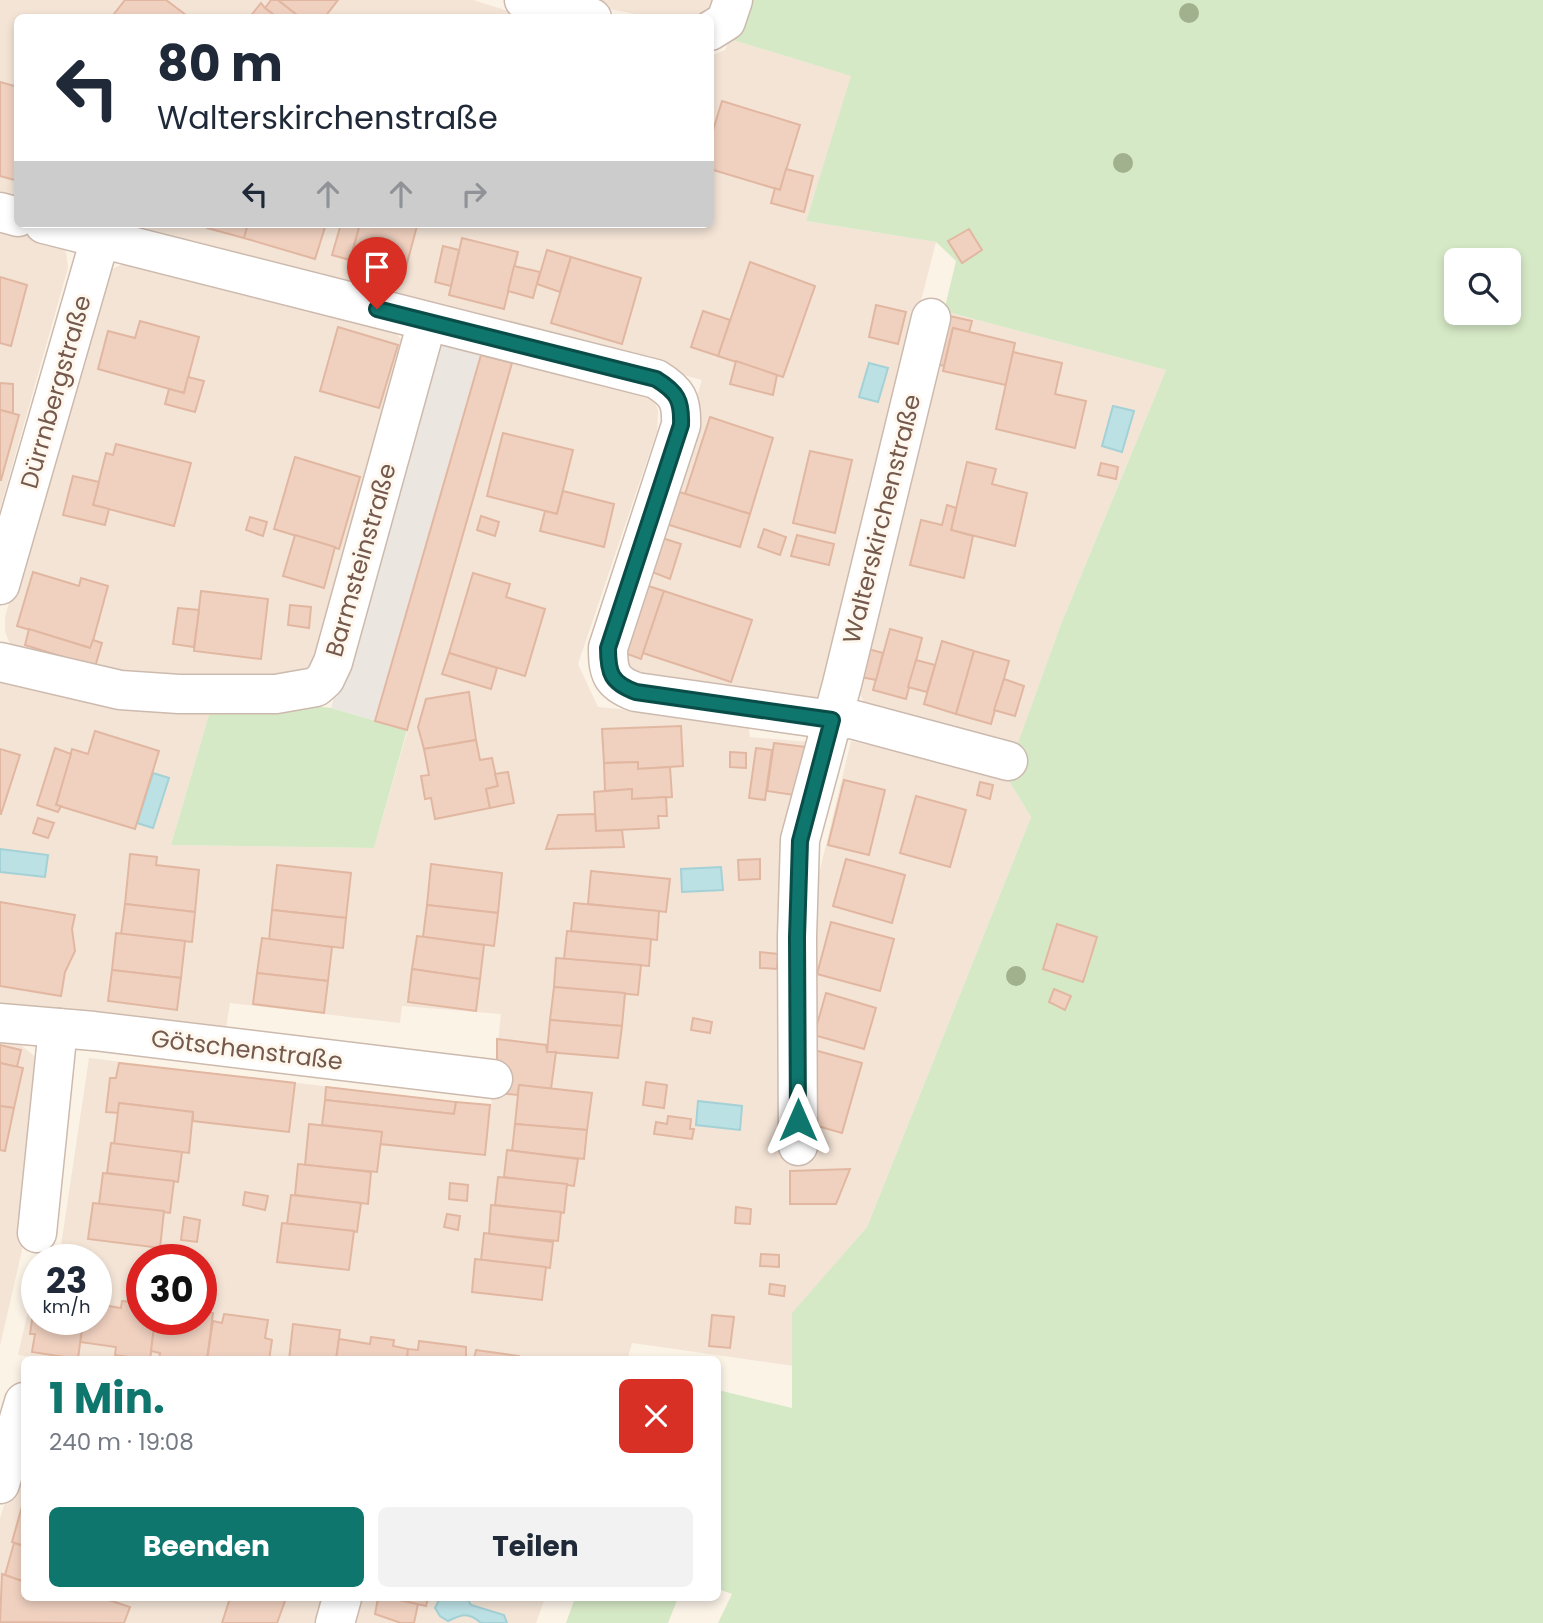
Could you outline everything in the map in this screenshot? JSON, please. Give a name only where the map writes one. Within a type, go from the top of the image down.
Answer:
[{"type":"street","points":[[524,0],[577,14]]},
{"type":"street","points":[[714,29],[726,21],[733,0]]},
{"type":"street","points":[[59,228],[656,379],[673,389],[682,407],[681,425],[608,648],[608,668],[620,686],[636,692],[832,720],[851,719],[1008,761]]},
{"type":"street","name":"Dürrnbergstraße","points":[[0,585],[100,239]]},
{"type":"street","name":"Walterskirchenstraße","points":[[798,1146],[797,937],[800,841],[931,318]]},
{"type":"street","name":"Barmsteinstraße","points":[[0,662],[120,690],[179,694],[276,694],[316,687],[325,679],[333,662],[427,322]]},
{"type":"street","name":"Götschenstraße","points":[[0,1023],[494,1079]]},
{"type":"street","points":[[37,1233],[58,1028]]},
{"type":"street","points":[[0,1484],[21,1412]]},
{"type":"street","points":[[335,1623],[341,1601]]},
{"type":"shaded area","points":[[0,0],[473,0],[518,14],[14,14],[14,195],[0,191]]},
{"type":"shaded area","points":[[564,0],[719,0],[712,14],[635,14]]},
{"type":"shaded area","points":[[730,39],[852,76],[806,221],[936,242],[819,700],[639,675],[622,665],[620,649],[702,380],[138,228],[714,228],[714,55],[725,50]]},
{"type":"shaded area","points":[[0,224],[58,243],[66,252],[68,268],[0,509]]},
{"type":"shaded area","points":[[136,264],[389,326],[401,339],[407,355],[313,668],[297,679],[119,677],[20,650],[9,642],[5,631],[5,617],[99,281],[107,271],[121,265]]},
{"type":"shaded area","points":[[944,311],[1166,370],[1061,624],[1016,749],[869,712],[854,683]]},
{"type":"shaded area","points":[[446,341],[514,358],[407,730],[331,708],[431,350]]},
{"type":"shaded area","points":[[514,358],[652,396],[658,410],[657,431],[578,664],[598,707],[748,721],[750,737],[810,742],[818,878],[851,741],[1006,776],[1031,817],[867,1227],[793,1313],[794,1366],[632,1343],[628,1356],[18,1355],[23,1335],[112,1335],[112,1244],[61,1244],[89,1058],[491,1106],[501,1014],[402,1006],[400,1023],[230,1003],[225,1034],[0,1010],[0,682],[92,703],[210,711],[171,845],[374,848]]},
{"type":"shaded area","points":[[0,1043],[21,1045],[34,1056],[40,1109],[23,1244],[0,1346]]},
{"type":"shaded area","points":[[21,1452],[21,1601],[544,1601],[536,1623],[0,1623],[0,1518]]},
{"type":"green space","points":[[746,0],[1543,0],[1543,1623],[718,1623],[732,1594],[721,1590],[721,1391],[792,1408],[792,1313],[867,1227],[1031,817],[1006,776],[1061,624],[1166,370],[944,311],[956,261],[936,242],[806,221],[851,76],[730,39]]},
{"type":"green space","points":[[300,704],[331,708],[407,730],[374,848],[171,845],[210,711]]},
{"type":"green space","points":[[574,1601],[677,1601],[668,1623],[566,1623]]},
{"type":"water","points":[[869,363],[888,368],[878,402],[859,397]]},
{"type":"water","points":[[1113,406],[1134,411],[1122,452],[1102,446]]},
{"type":"water","points":[[153,773],[169,778],[153,828],[137,823]]},
{"type":"water","points":[[0,849],[48,855],[45,877],[0,872]]},
{"type":"water","points":[[721,867],[723,890],[682,892],[681,869]]},
{"type":"water","points":[[698,1101],[742,1106],[740,1130],[696,1125]]},
{"type":"water","points":[[438,1601],[469,1601],[471,1605],[504,1615],[507,1623],[481,1623],[465,1615],[448,1621],[440,1616],[435,1608]]},
{"type":"building","points":[[125,0],[166,0],[185,14],[114,14]]},
{"type":"building","points":[[271,0],[278,0],[296,14],[273,14],[265,8]]},
{"type":"building","points":[[278,0],[338,0],[327,14],[296,14]]},
{"type":"building","points":[[261,3],[273,14],[252,14]]},
{"type":"building","points":[[0,82],[14,86],[14,180],[0,176]]},
{"type":"building","points":[[722,101],[800,125],[780,190],[714,170],[714,127]]},
{"type":"building","points":[[786,169],[813,176],[804,212],[771,203],[775,188],[780,190]]},
{"type":"building","points":[[207,228],[247,228],[244,238]]},
{"type":"building","points":[[247,228],[325,228],[315,259],[244,238]]},
{"type":"building","points":[[340,228],[359,228],[350,260],[332,255]]},
{"type":"building","points":[[359,228],[416,228],[402,282],[348,268]]},
{"type":"building","points":[[969,229],[982,250],[962,263],[948,241]]},
{"type":"building","points":[[462,238],[518,252],[504,309],[449,295]]},
{"type":"building","points":[[443,246],[459,250],[451,286],[435,282]]},
{"type":"building","points":[[547,250],[571,257],[560,292],[537,284]]},
{"type":"building","points":[[571,257],[641,278],[622,344],[551,323]]},
{"type":"building","points":[[750,262],[815,286],[783,377],[718,356]]},
{"type":"building","points":[[514,266],[540,272],[533,298],[508,291]]},
{"type":"building","points":[[0,277],[27,285],[11,346],[0,343]]},
{"type":"building","points":[[876,305],[906,312],[898,344],[869,337]]},
{"type":"building","points":[[703,311],[730,320],[718,356],[691,347]]},
{"type":"building","points":[[945,315],[972,321],[969,332],[953,328],[944,366],[933,363]]},
{"type":"building","points":[[140,321],[199,337],[184,393],[98,369],[108,331],[135,338]]},
{"type":"building","points":[[338,327],[398,345],[379,408],[320,391]]},
{"type":"building","points":[[953,328],[1015,343],[1006,385],[943,371]]},
{"type":"building","points":[[1013,352],[1062,363],[1055,394],[1086,401],[1075,448],[996,429]]},
{"type":"building","points":[[481,355],[512,363],[407,730],[375,721]]},
{"type":"building","points":[[736,361],[777,375],[773,395],[730,384]]},
{"type":"building","points":[[188,377],[204,381],[195,412],[165,404],[169,389],[184,393]]},
{"type":"building","points":[[0,383],[13,384],[13,413],[0,410]]},
{"type":"building","points":[[0,410],[19,415],[1,480],[0,480]]},
{"type":"building","points":[[710,417],[773,438],[750,514],[685,494]]},
{"type":"building","points":[[503,433],[573,450],[557,514],[487,496]]},
{"type":"building","points":[[116,444],[191,463],[174,526],[93,505],[106,453],[113,455]]},
{"type":"building","points":[[810,451],[852,460],[835,533],[793,523]]},
{"type":"building","points":[[295,457],[360,477],[339,549],[274,529]]},
{"type":"building","points":[[967,462],[996,469],[992,484],[1027,493],[1015,546],[951,530]]},
{"type":"building","points":[[1101,463],[1118,467],[1116,479],[1098,475]]},
{"type":"building","points":[[73,476],[99,482],[93,505],[109,509],[105,525],[63,515]]},
{"type":"building","points":[[670,489],[750,514],[740,547],[660,522]]},
{"type":"building","points":[[563,491],[614,504],[604,547],[540,531],[545,511],[557,514]]},
{"type":"building","points":[[947,505],[956,508],[951,530],[973,536],[964,578],[910,565],[921,520],[942,525]]},
{"type":"building","points":[[481,516],[499,522],[495,536],[477,530]]},
{"type":"building","points":[[250,517],[267,522],[263,536],[246,530]]},
{"type":"building","points":[[764,529],[786,537],[780,555],[758,547]]},
{"type":"building","points":[[295,535],[335,547],[324,588],[283,576]]},
{"type":"building","points":[[797,535],[834,544],[829,565],[791,556]]},
{"type":"building","points":[[662,538],[681,544],[670,579],[652,572]]},
{"type":"building","points":[[33,572],[79,586],[81,578],[108,586],[91,648],[17,626]]},
{"type":"building","points":[[473,573],[510,584],[506,597],[545,609],[525,676],[449,653]]},
{"type":"building","points":[[645,585],[664,591],[641,659],[622,652]]},
{"type":"building","points":[[201,591],[268,599],[261,659],[194,651]]},
{"type":"building","points":[[664,591],[752,620],[731,682],[643,653]]},
{"type":"building","points":[[290,605],[311,607],[309,628],[288,625]]},
{"type":"building","points":[[178,608],[199,610],[194,647],[173,644]]},
{"type":"building","points":[[29,629],[90,648],[93,640],[102,643],[95,667],[25,645]]},
{"type":"building","points":[[890,629],[922,638],[906,699],[873,690]]},
{"type":"building","points":[[942,641],[974,651],[956,714],[924,704]]},
{"type":"building","points":[[868,649],[883,653],[876,680],[861,677]]},
{"type":"building","points":[[974,651],[1009,661],[991,724],[956,714]]},
{"type":"building","points":[[449,653],[497,668],[491,689],[442,674]]},
{"type":"building","points":[[916,660],[935,665],[927,692],[908,687]]},
{"type":"building","points":[[1004,679],[1024,686],[1015,716],[994,710]]},
{"type":"building","points":[[469,692],[476,740],[424,749],[418,727],[426,699]]},
{"type":"building","points":[[681,726],[683,766],[638,769],[638,762],[604,763],[602,729]]},
{"type":"building","points":[[95,731],[159,751],[135,829],[56,805],[72,749],[88,754]]},
{"type":"building","points":[[476,740],[480,760],[492,758],[498,786],[486,789],[490,808],[435,819],[431,798],[425,799],[421,776],[429,775],[424,749]]},
{"type":"building","points":[[774,743],[806,747],[794,795],[767,791]]},
{"type":"building","points":[[55,748],[71,754],[56,805],[61,806],[58,812],[37,805]]},
{"type":"building","points":[[756,748],[772,750],[765,800],[749,798]]},
{"type":"building","points":[[0,749],[20,755],[1,814],[0,814]]},
{"type":"building","points":[[730,752],[746,753],[746,768],[730,767]]},
{"type":"building","points":[[638,762],[638,769],[670,767],[672,797],[632,799],[632,789],[605,791],[604,763]]},
{"type":"building","points":[[508,772],[514,803],[490,808],[486,789],[498,786],[495,774]]},
{"type":"building","points":[[844,780],[885,790],[869,855],[828,845]]},
{"type":"building","points":[[980,782],[993,785],[990,799],[977,795]]},
{"type":"building","points":[[632,789],[632,799],[666,797],[667,816],[658,816],[659,828],[596,831],[594,792]]},
{"type":"building","points":[[916,796],[966,810],[950,867],[900,853]]},
{"type":"building","points":[[595,814],[596,831],[622,830],[624,847],[546,849],[558,815]]},
{"type":"building","points":[[38,818],[54,823],[48,838],[33,833]]},
{"type":"building","points":[[130,854],[157,857],[156,865],[199,870],[195,912],[125,904]]},
{"type":"building","points":[[760,859],[760,879],[739,880],[738,860]]},
{"type":"building","points":[[846,859],[905,875],[892,923],[833,906]]},
{"type":"building","points":[[431,864],[502,873],[498,913],[427,905]]},
{"type":"building","points":[[277,865],[351,873],[346,918],[272,910]]},
{"type":"building","points":[[591,871],[670,879],[666,912],[588,904]]},
{"type":"building","points":[[0,902],[75,915],[72,929],[75,951],[65,972],[61,996],[0,986]]},
{"type":"building","points":[[574,903],[659,911],[657,940],[571,931]]},
{"type":"building","points":[[125,904],[195,912],[192,942],[121,934]]},
{"type":"building","points":[[427,905],[498,913],[494,946],[423,937]]},
{"type":"building","points":[[272,910],[346,918],[343,948],[269,940]]},
{"type":"building","points":[[831,922],[894,939],[880,991],[817,974]]},
{"type":"building","points":[[1057,924],[1097,937],[1083,982],[1043,969]]},
{"type":"building","points":[[567,931],[651,939],[649,966],[564,959]]},
{"type":"building","points":[[116,933],[185,941],[181,978],[112,970]]},
{"type":"building","points":[[417,936],[484,945],[480,979],[412,969]]},
{"type":"building","points":[[262,938],[332,947],[328,981],[257,973]]},
{"type":"building","points":[[760,952],[778,954],[777,969],[760,968]]},
{"type":"building","points":[[556,958],[641,965],[638,995],[554,987]]},
{"type":"building","points":[[412,969],[480,979],[476,1011],[408,1002]]},
{"type":"building","points":[[112,970],[181,978],[177,1010],[108,1001]]},
{"type":"building","points":[[257,973],[328,981],[324,1013],[253,1004]]},
{"type":"building","points":[[554,987],[625,993],[622,1026],[550,1020]]},
{"type":"building","points":[[1054,989],[1071,996],[1065,1010],[1049,1002]]},
{"type":"building","points":[[826,993],[876,1008],[864,1049],[814,1035]]},
{"type":"building","points":[[693,1018],[712,1022],[710,1033],[691,1030]]},
{"type":"building","points":[[550,1020],[622,1026],[618,1058],[547,1052]]},
{"type":"building","points":[[497,1039],[546,1045],[547,1052],[556,1052],[551,1089],[519,1085],[518,1095],[497,1093]]},
{"type":"building","points":[[0,1045],[21,1050],[17,1067],[0,1063]]},
{"type":"building","points":[[814,1050],[862,1063],[842,1133],[807,1123]]},
{"type":"building","points":[[0,1063],[23,1068],[14,1108],[0,1106]]},
{"type":"building","points":[[119,1063],[295,1083],[289,1132],[193,1121],[193,1112],[119,1103],[119,1113],[106,1112],[110,1078],[116,1078]]},
{"type":"building","points":[[646,1082],[667,1085],[664,1108],[643,1105]]},
{"type":"building","points":[[519,1085],[592,1093],[587,1130],[515,1124]]},
{"type":"building","points":[[326,1087],[456,1102],[454,1114],[325,1100]]},
{"type":"building","points":[[325,1100],[454,1114],[456,1102],[490,1105],[485,1155],[380,1144],[382,1132],[322,1125]]},
{"type":"building","points":[[119,1103],[193,1112],[189,1153],[114,1144]]},
{"type":"building","points":[[0,1106],[14,1108],[5,1151],[0,1150]]},
{"type":"building","points":[[668,1116],[691,1119],[690,1129],[694,1129],[692,1139],[654,1134],[656,1122],[667,1124]]},
{"type":"building","points":[[309,1124],[382,1132],[377,1172],[305,1165]]},
{"type":"building","points":[[515,1124],[587,1130],[584,1159],[512,1151]]},
{"type":"building","points":[[111,1143],[182,1152],[178,1182],[107,1173]]},
{"type":"building","points":[[507,1150],[578,1159],[574,1186],[504,1177]]},
{"type":"building","points":[[298,1164],[371,1172],[368,1204],[295,1195]]},
{"type":"building","points":[[850,1169],[836,1204],[790,1204],[790,1171]]},
{"type":"building","points":[[103,1173],[174,1181],[170,1213],[99,1204]]},
{"type":"building","points":[[498,1177],[567,1184],[564,1213],[495,1205]]},
{"type":"building","points":[[450,1183],[468,1185],[467,1201],[449,1199]]},
{"type":"building","points":[[245,1192],[268,1196],[265,1210],[243,1205]]},
{"type":"building","points":[[291,1195],[361,1203],[357,1232],[287,1224]]},
{"type":"building","points":[[93,1203],[164,1211],[160,1244],[128,1244],[88,1239]]},
{"type":"building","points":[[491,1205],[561,1212],[558,1241],[489,1234]]},
{"type":"building","points":[[736,1207],[751,1209],[750,1224],[735,1223]]},
{"type":"building","points":[[447,1214],[460,1216],[458,1230],[444,1227]]},
{"type":"building","points":[[184,1217],[200,1220],[197,1242],[181,1240]]},
{"type":"building","points":[[282,1223],[354,1231],[349,1270],[277,1262]]},
{"type":"building","points":[[484,1233],[553,1242],[550,1268],[481,1260]]},
{"type":"building","points":[[761,1254],[779,1255],[779,1267],[760,1266]]},
{"type":"building","points":[[475,1259],[546,1267],[542,1300],[472,1292]]},
{"type":"building","points":[[770,1284],[785,1286],[784,1296],[769,1294]]},
{"type":"building","points":[[122,1301],[126,1301],[126,1335],[153,1335],[150,1356],[115,1355],[116,1347],[80,1342],[81,1335],[112,1335],[112,1307],[121,1308]]},
{"type":"building","points":[[224,1314],[268,1320],[265,1338],[272,1340],[270,1356],[208,1356],[211,1335],[217,1335],[217,1322],[222,1323]]},
{"type":"building","points":[[712,1315],[734,1317],[730,1348],[709,1346]]},
{"type":"building","points":[[293,1324],[340,1330],[337,1356],[289,1356]]},
{"type":"building","points":[[35,1335],[81,1335],[78,1356],[32,1352]]},
{"type":"building","points":[[153,1335],[210,1335],[208,1356],[160,1356],[160,1353],[151,1351]]},
{"type":"building","points":[[371,1337],[394,1340],[393,1346],[408,1349],[407,1356],[337,1356],[339,1339],[370,1344]]},
{"type":"building","points":[[419,1341],[466,1347],[466,1356],[407,1356],[408,1349],[418,1350]]},
{"type":"building","points":[[476,1350],[519,1356],[475,1356]]},
{"type":"building","points":[[21,1510],[21,1545],[12,1542]]},
{"type":"building","points":[[14,1543],[21,1545],[21,1581],[5,1575]]},
{"type":"building","points":[[2,1574],[21,1581],[21,1601],[112,1601],[130,1607],[124,1623],[0,1622]]},
{"type":"building","points":[[229,1601],[285,1601],[277,1623],[222,1623]]},
{"type":"building","points":[[377,1601],[418,1604],[414,1623],[401,1623],[375,1614]]},
{"type":"building","points":[[404,1601],[427,1601],[426,1606]]},
{"type":"route","points":[[377,309],[656,379],[673,389],[682,407],[681,425],[608,648],[608,668],[620,686],[636,692],[832,720],[800,841],[797,937],[798,1120]]}]
